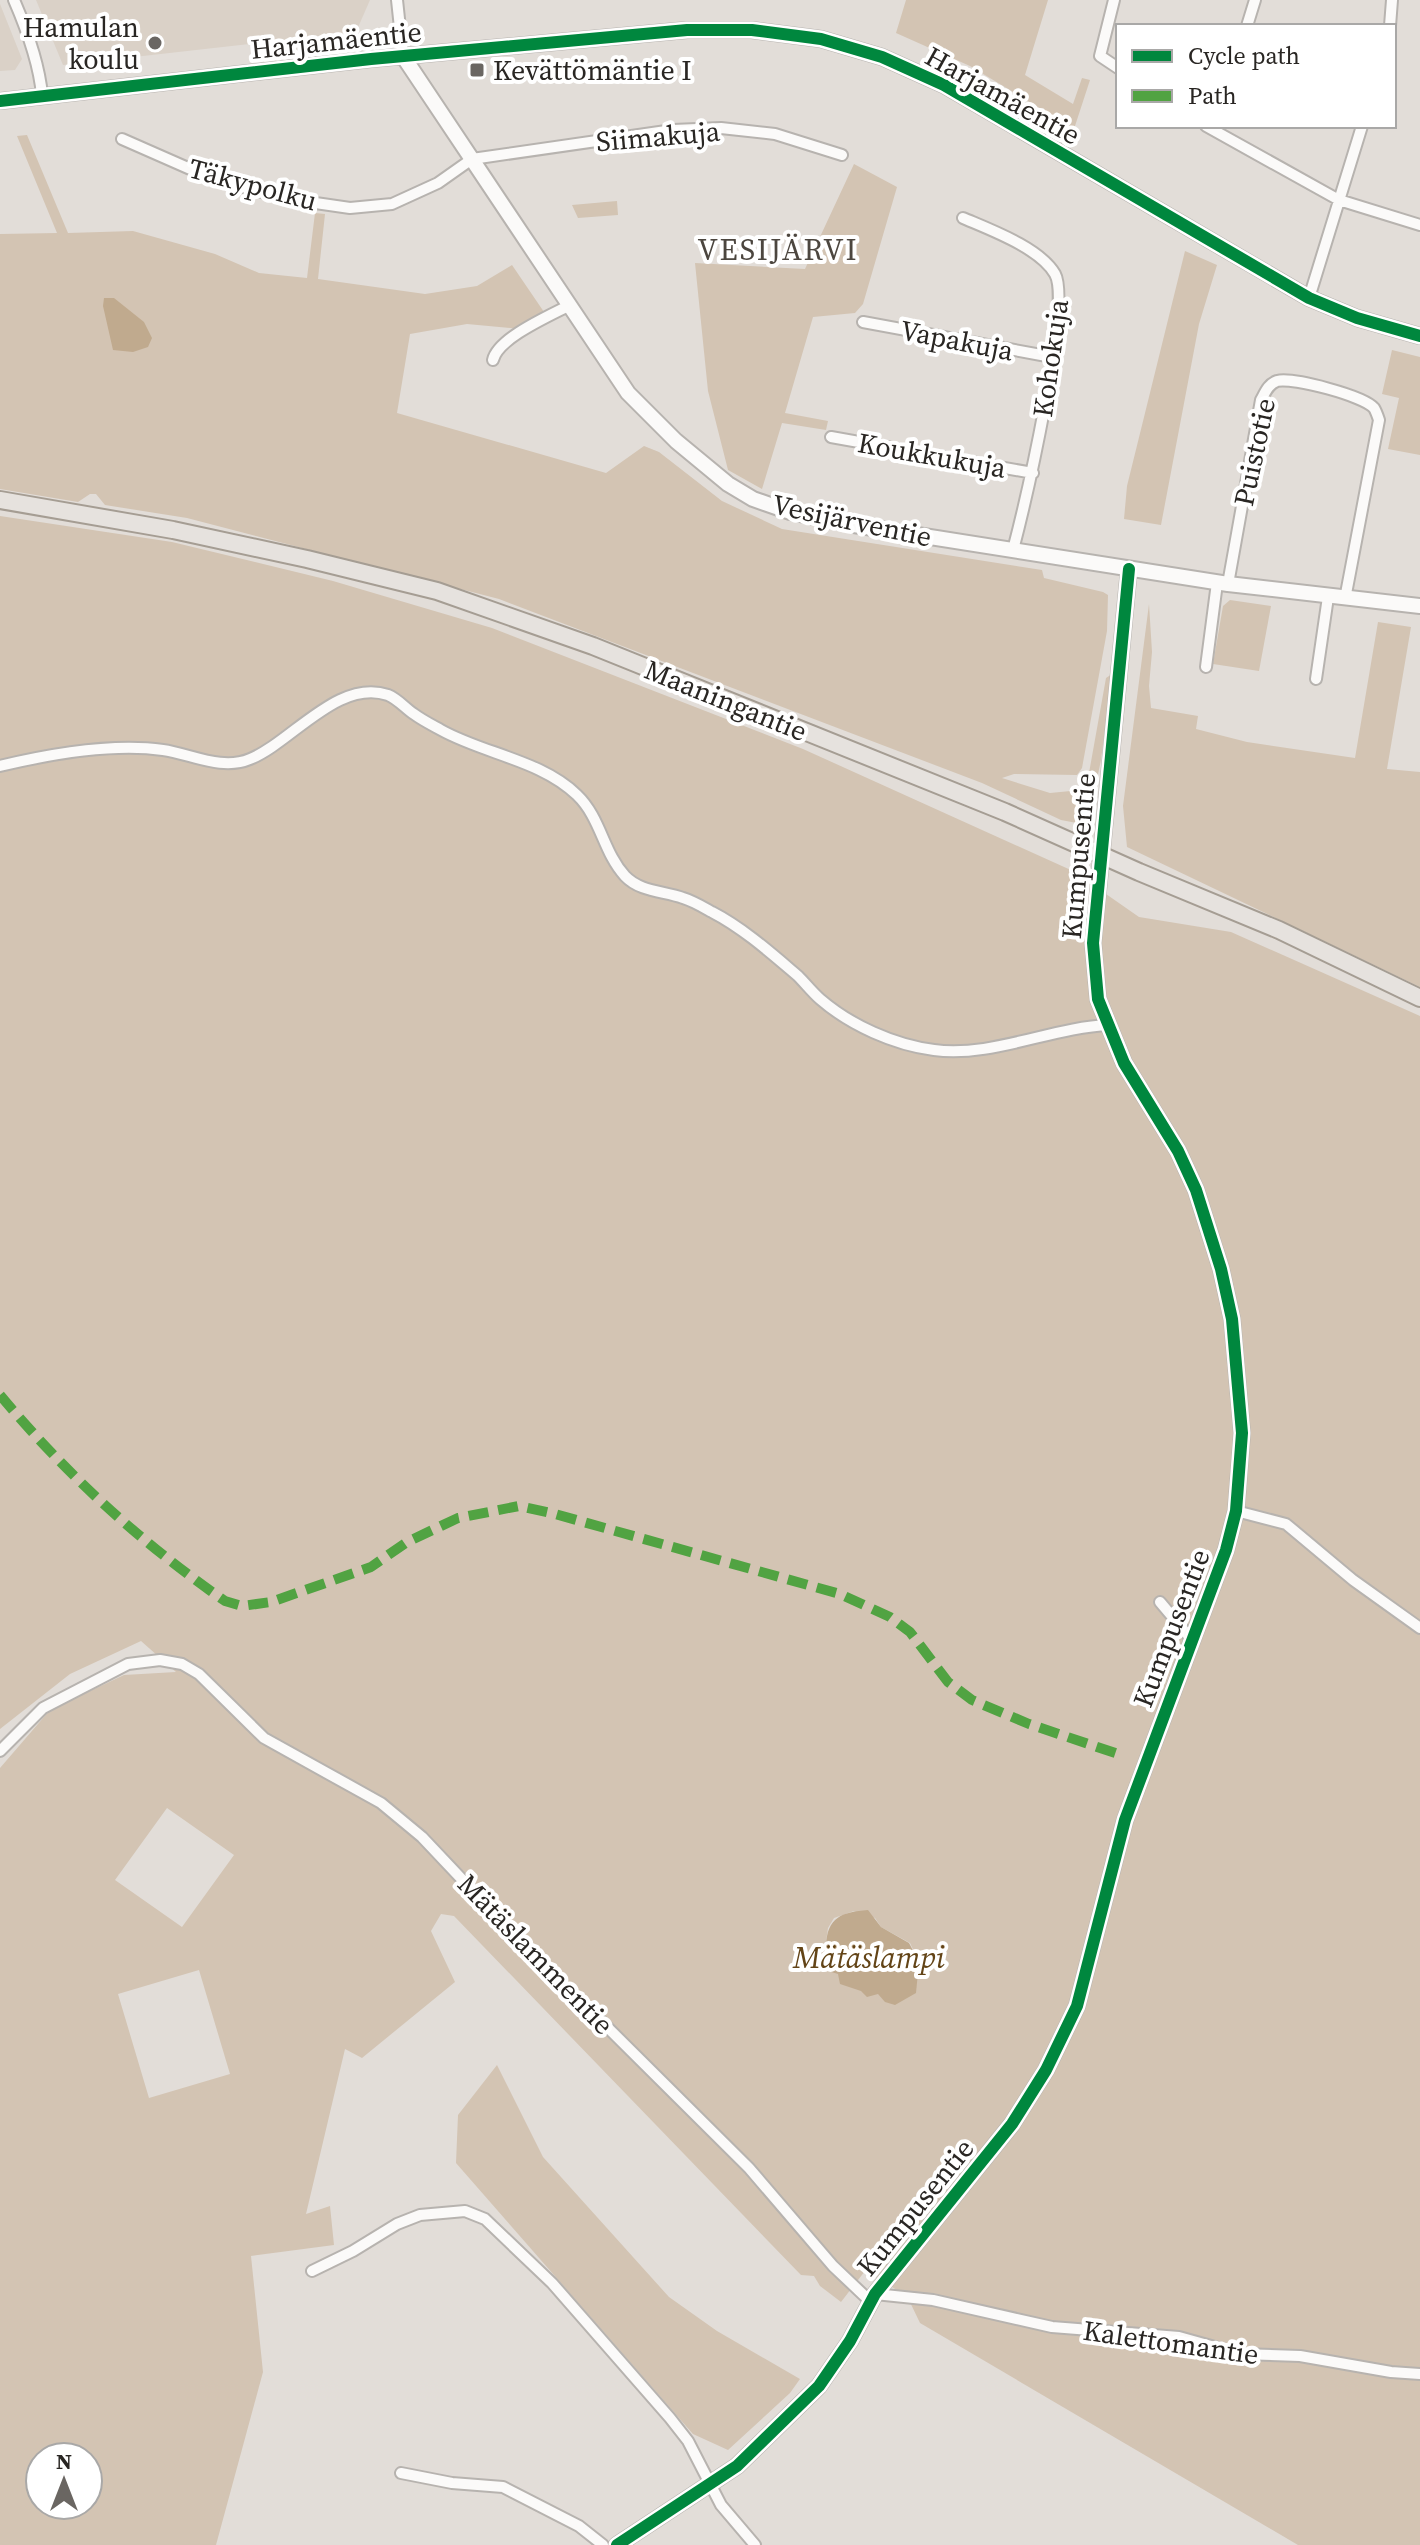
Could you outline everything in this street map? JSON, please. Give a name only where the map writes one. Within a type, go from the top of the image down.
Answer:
[{"type":"main road","name":"Maaningantie","points":[[0,500],[173,530],[437,591],[593,646],[1005,812],[1279,930],[1420,998]]},
{"type":"street","points":[[14,0],[40,76],[42,95]]},
{"type":"street","points":[[397,0],[403,56]]},
{"type":"street","points":[[1114,0],[1100,56],[1116,67]]},
{"type":"street","points":[[1248,24],[1255,0]]},
{"type":"street","points":[[1390,24],[1392,0]]},
{"type":"street","name":"Harjamäentie","points":[[0,101],[403,56],[687,30],[752,30],[821,39],[882,57],[944,85],[1309,298],[1357,318],[1420,336]]},
{"type":"street","name":"Vesijärventie","points":[[403,56],[628,393],[676,441],[728,484],[753,499],[790,512],[854,525],[1222,583],[1420,606]]},
{"type":"street","name":"Siimakuja","points":[[472,159],[673,130],[721,128],[775,134],[842,155]]},
{"type":"street","points":[[1212,128],[1339,200],[1420,225]]},
{"type":"street","points":[[1309,298],[1361,128]]},
{"type":"street","name":"Täkypolku","points":[[122,139],[213,179],[288,199],[350,208],[392,204],[438,183],[472,159]]},
{"type":"street","name":"Kohokuja","points":[[963,218],[1014,241],[1048,263],[1055,273],[1060,292],[1033,473],[1013,550]]},
{"type":"street","points":[[493,360],[495,350],[505,342],[570,305]]},
{"type":"street","name":"Vapakuja","points":[[863,322],[1052,357]]},
{"type":"street","name":"Puistotie","points":[[1222,583],[1261,400],[1275,381],[1291,381],[1355,397],[1375,409],[1379,420],[1345,599]]},
{"type":"street","name":"Koukkukuja","points":[[831,437],[1033,473]]},
{"type":"street","name":"Kumpusentie","points":[[617,2545],[737,2466],[819,2386],[850,2341],[873,2298],[1012,2124],[1046,2070],[1077,2006],[1125,1820],[1226,1550],[1236,1511],[1242,1433],[1232,1319],[1221,1269],[1196,1190],[1178,1151],[1124,1063],[1098,999],[1093,943],[1129,569]]},
{"type":"street","points":[[1206,667],[1222,583]]},
{"type":"street","points":[[1316,679],[1328,597]]},
{"type":"street","points":[[0,766],[37,757],[128,749],[163,750],[233,764],[249,760],[286,739],[315,714],[353,695],[369,693],[390,696],[443,731],[561,782],[579,797],[598,823],[607,848],[627,879],[652,891],[684,898],[740,928],[819,999],[861,1027],[922,1047],[950,1050],[1016,1042],[1084,1026],[1109,1025]]},
{"type":"street","points":[[1236,1511],[1286,1524],[1353,1580],[1420,1628]]},
{"type":"street","points":[[1160,1602],[1192,1640]]},
{"type":"street","name":"Mätäslammentie","points":[[0,1751],[43,1708],[128,1664],[160,1660],[182,1664],[199,1674],[264,1738],[381,1803],[422,1837],[574,1998],[591,2011],[749,2168],[833,2266],[873,2298]]},
{"type":"street","points":[[312,2271],[397,2224],[420,2215],[465,2211],[485,2219],[552,2283],[670,2418],[688,2441],[721,2505],[755,2545]]},
{"type":"street","name":"Kalettomantie","points":[[873,2298],[933,2300],[1052,2327],[1179,2337],[1240,2354],[1300,2356],[1420,2374]]},
{"type":"street","points":[[401,2473],[452,2483],[503,2487],[579,2526],[603,2545]]},
{"type":"shaded area","name":"Hamulan koulu","points":[[36,0],[370,0],[356,32],[63,65]]},
{"type":"shaded area","points":[[906,0],[1048,0],[1025,75],[1073,104],[1082,78],[1090,80],[1074,129],[970,66],[896,33]]},
{"type":"shaded area","points":[[0,4],[22,59],[15,70],[0,71]]},
{"type":"shaded area","points":[[27,135],[68,233],[133,231],[215,254],[259,273],[307,278],[315,213],[325,214],[318,279],[425,294],[477,286],[512,265],[544,312],[520,329],[467,324],[410,334],[397,413],[606,473],[644,446],[659,452],[722,501],[782,529],[1042,570],[1044,578],[1108,595],[1107,631],[1082,768],[1077,775],[1014,774],[1002,778],[1050,793],[1081,790],[1089,773],[1106,678],[1112,674],[1101,760],[1088,822],[1082,824],[1061,820],[982,783],[499,599],[187,518],[105,505],[96,494],[90,494],[78,502],[0,489],[0,234],[57,233],[17,136]]},
{"type":"shaded area","points":[[854,164],[897,187],[863,304],[855,313],[813,317],[785,413],[828,421],[826,430],[782,423],[762,489],[728,470],[708,391],[695,263],[805,269]]},
{"type":"shaded area","points":[[617,201],[618,215],[578,218],[572,205]]},
{"type":"shaded area","points":[[1185,251],[1217,265],[1199,324],[1161,525],[1124,519],[1127,486]]},
{"type":"shaded area","points":[[1392,350],[1420,357],[1420,455],[1388,449],[1399,398],[1382,394]]},
{"type":"shaded area","points":[[0,516],[172,542],[333,581],[492,628],[803,749],[1073,871],[1139,917],[1231,932],[1420,1016],[1420,2545],[1298,2545],[920,2323],[907,2296],[865,2271],[841,2302],[820,2286],[814,2276],[801,2275],[454,1916],[441,1914],[431,1931],[455,1982],[362,2058],[345,2049],[306,2214],[330,2206],[334,2245],[251,2256],[263,2372],[216,2545],[0,2545],[0,1768],[50,1710],[124,1675],[176,1672],[141,1641],[70,1674],[0,1729]],"holes":[[[167,1808],[234,1855],[182,1927],[115,1880]],[[854,1911],[875,1918],[881,1927],[910,1943],[919,1962],[918,1972],[823,1962],[828,1928],[834,1918]],[[199,1970],[230,2074],[149,2098],[118,1994]]]},
{"type":"shaded area","points":[[1230,600],[1271,606],[1259,671],[1213,664],[1223,606]]},
{"type":"shaded area","points":[[1149,604],[1151,708],[1198,716],[1196,729],[1247,742],[1355,758],[1378,622],[1411,627],[1387,769],[1420,772],[1420,987],[1127,847],[1123,806]]},
{"type":"shaded area","points":[[497,2065],[543,2157],[669,2297],[717,2331],[800,2379],[790,2393],[728,2450],[693,2434],[456,2163],[458,2115]]},
{"type":"water","points":[[104,298],[114,298],[144,322],[152,338],[148,347],[133,352],[113,350]]},
{"type":"water","name":"Mätäslampi","points":[[868,1910],[881,1927],[909,1943],[919,1962],[916,1993],[895,2005],[885,2002],[878,1994],[867,1997],[861,1991],[840,1984],[838,1974],[828,1971],[825,1964],[827,1936],[833,1922],[851,1912]]},
{"type":"marked path","points":[[0,1395],[105,1506],[225,1601],[242,1606],[271,1602],[371,1567],[407,1542],[458,1518],[519,1506],[840,1594],[890,1617],[910,1632],[948,1682],[972,1700],[1029,1724],[1124,1756]]},
{"type":"cycle path","points":[[0,101],[371,59],[687,30],[752,30],[821,39],[882,57],[944,85],[1309,298],[1357,318],[1420,336]]},
{"type":"cycle path","points":[[617,2545],[737,2466],[819,2386],[850,2341],[875,2294],[1012,2124],[1046,2070],[1077,2006],[1125,1820],[1226,1550],[1236,1511],[1242,1433],[1232,1319],[1221,1269],[1196,1190],[1178,1151],[1124,1063],[1098,999],[1093,943],[1129,569]]},
{"type":"place","name":"Hamulan koulu","points":[[155,43]]},
{"type":"place","name":"Kevättömäntie I","points":[[477,70]]},
{"type":"district","name":"VESIJÄRVI","points":[[778,250]]}]
